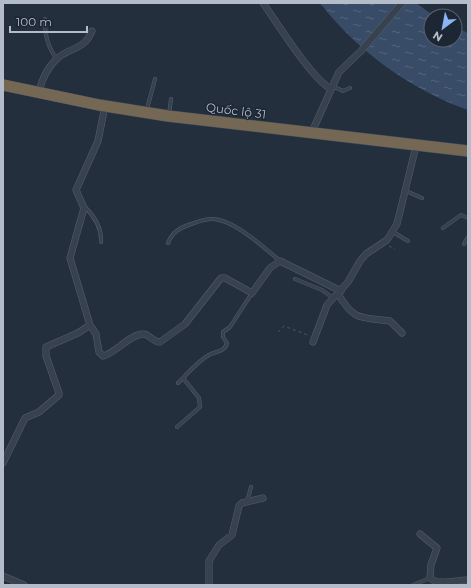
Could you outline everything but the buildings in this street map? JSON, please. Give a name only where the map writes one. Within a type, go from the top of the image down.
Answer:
[{"type":"highway","name":"Quốc lộ 31","points":[[5,86],[146,113],[311,134],[468,151]]},
{"type":"street","points":[[263,3],[308,67],[322,84],[331,87]]},
{"type":"street","points":[[311,134],[339,72],[361,51],[402,3]]},
{"type":"street","points":[[39,92],[42,79],[57,60],[89,40],[92,31]]},
{"type":"street","points":[[105,106],[98,141],[76,190],[83,206],[70,258],[90,325],[96,334],[100,354],[105,356],[139,335],[146,334],[156,342],[161,341],[185,324],[221,278],[225,278],[252,293],[270,268],[280,261],[337,294],[350,310],[360,317],[373,321],[390,322],[402,334]]},
{"type":"street","points":[[313,340],[320,317],[327,304],[337,294],[366,254],[387,240],[393,232],[406,191],[416,146]]},
{"type":"street","points":[[3,463],[25,418],[39,412],[59,395],[46,356],[46,347],[78,333],[90,325]]},
{"type":"street","points":[[209,585],[208,570],[212,556],[219,545],[232,535],[239,506],[247,502],[263,498]]},
{"type":"street","points":[[420,534],[437,547],[431,566],[430,578],[436,582],[468,580]]},
{"type":"street","points":[[3,576],[24,585]]},
{"type":"lane","points":[[45,19],[47,43],[57,60]]},
{"type":"lane","points":[[146,113],[155,79]]},
{"type":"lane","points":[[331,87],[344,91],[350,88]]},
{"type":"lane","points":[[168,116],[171,99]]},
{"type":"lane","points":[[406,191],[422,198]]},
{"type":"lane","points":[[83,206],[95,219],[101,233],[101,242]]},
{"type":"lane","points":[[443,228],[461,215],[468,218]]},
{"type":"lane","points":[[168,243],[171,236],[179,229],[197,222],[213,219],[241,230],[280,261]]},
{"type":"lane","points":[[393,232],[408,240]]},
{"type":"lane","points":[[464,244],[468,237]]},
{"type":"lane","points":[[295,279],[322,290],[337,294]]},
{"type":"lane","points":[[178,383],[209,355],[226,347],[227,343],[223,337],[223,332],[230,327],[252,293]]},
{"type":"lane","points":[[177,428],[200,407],[199,398],[183,378]]},
{"type":"lane","points":[[247,502],[251,487]]},
{"type":"lane","points":[[413,585],[430,578]]},
{"type":"path","points":[[278,332],[284,326],[313,340]]},
{"type":"water","points":[[320,3],[416,3],[423,8],[423,48],[463,48],[463,31],[468,33],[468,110],[426,91],[386,67],[368,53],[335,21]]}]
